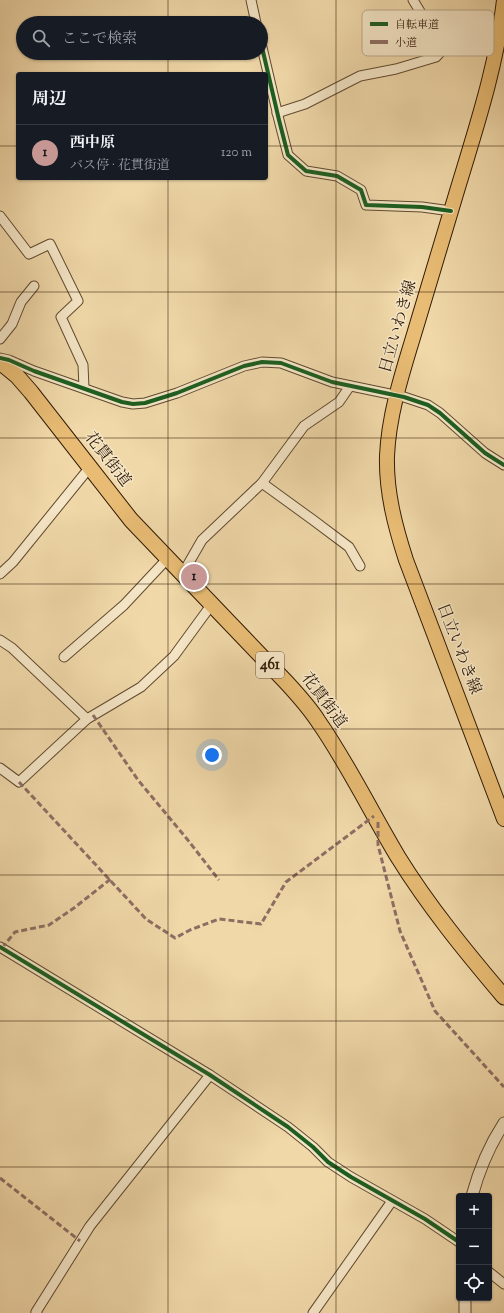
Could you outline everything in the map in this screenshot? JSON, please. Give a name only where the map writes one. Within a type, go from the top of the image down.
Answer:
[{"type":"highway","name":"花貫街道","points":[[0,362],[17,376],[31,392],[131,520],[287,683],[318,721],[399,858],[425,897],[454,937],[504,997]]},
{"type":"main road","name":"日立いわき線","points":[[504,0],[501,40],[480,117],[396,396],[387,456],[390,500],[398,535],[406,560],[504,819]]},
{"type":"street","points":[[251,0],[254,16]]},
{"type":"street","points":[[413,0],[419,10]]},
{"type":"street","points":[[277,112],[305,104],[360,76],[396,69],[437,56]]},
{"type":"street","points":[[265,60],[268,72]]},
{"type":"street","points":[[268,73],[288,155],[306,171],[337,176],[361,190],[366,205],[422,207],[451,211]]},
{"type":"street","points":[[0,216],[30,254],[50,244],[78,301],[61,317],[83,365],[84,388]]},
{"type":"street","points":[[0,339],[12,324],[21,302],[34,286]]},
{"type":"street","points":[[0,358],[122,402],[133,404],[145,403],[178,393],[244,366],[268,362],[281,363],[332,382],[396,396],[428,405],[440,413],[485,453],[504,465]]},
{"type":"street","points":[[183,573],[202,540],[262,483],[304,426],[338,402],[350,386]]},
{"type":"street","points":[[2,569],[13,562],[90,467]]},
{"type":"street","points":[[262,483],[349,547],[360,566]]},
{"type":"street","points":[[64,657],[124,604],[168,558]]},
{"type":"street","points":[[0,768],[18,782],[87,719],[141,688],[174,656],[212,604]]},
{"type":"street","points":[[0,640],[12,648],[87,719]]},
{"type":"street","points":[[0,947],[210,1075],[288,1126],[328,1162],[392,1201],[426,1219],[456,1240]]},
{"type":"street","points":[[37,1313],[36,1312],[90,1226],[210,1075]]},
{"type":"street","points":[[473,1193],[478,1174],[487,1152],[504,1123]]},
{"type":"street","points":[[313,1313],[392,1201]]},
{"type":"street","points":[[492,1274],[504,1284]]},
{"type":"street","points":[[465,1301],[465,1313]]},
{"type":"marked path","points":[[93,715],[138,780],[219,880]]},
{"type":"marked path","points":[[19,782],[146,919],[175,938],[190,930],[219,919],[261,924],[286,882],[374,816]]},
{"type":"marked path","points":[[378,822],[378,845],[400,931],[435,1011],[504,1087]]},
{"type":"marked path","points":[[2,948],[15,932],[49,925],[74,908],[112,878]]},
{"type":"marked path","points":[[0,1178],[80,1241]]},
{"type":"cycle path","points":[[265,60],[268,72]]},
{"type":"cycle path","points":[[268,73],[288,155],[306,171],[337,176],[361,190],[366,205],[422,207],[451,211]]},
{"type":"cycle path","points":[[0,358],[122,402],[133,404],[145,403],[177,393],[244,366],[262,362],[281,363],[332,382],[404,397],[428,405],[440,413],[485,453],[504,465]]},
{"type":"cycle path","points":[[0,947],[210,1075],[288,1127],[313,1147],[328,1162],[351,1177],[425,1219],[456,1240]]},
{"type":"place","name":"西中原","points":[[194,577]]}]
